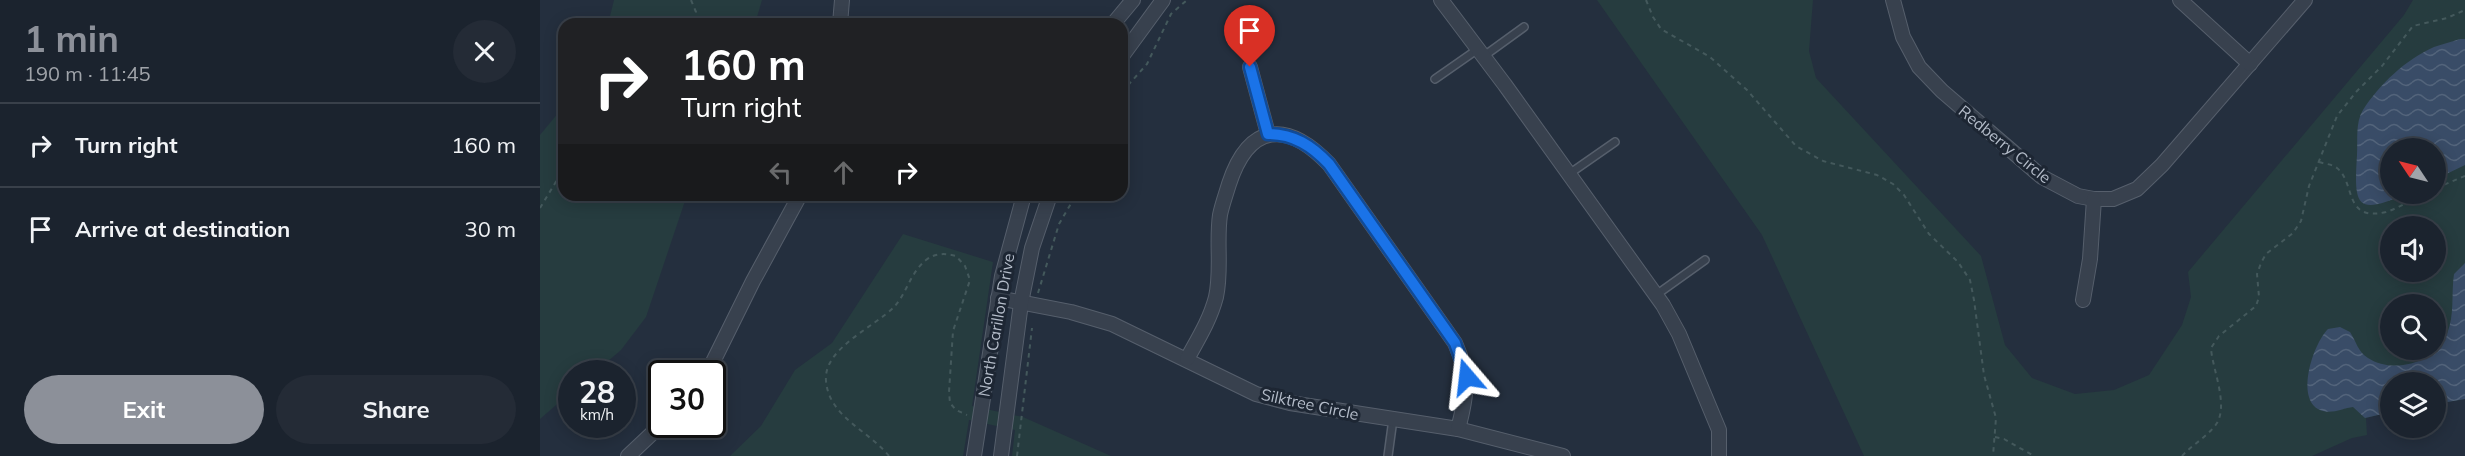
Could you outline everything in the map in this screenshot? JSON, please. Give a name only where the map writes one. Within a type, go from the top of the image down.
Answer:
[{"type":"street","points":[[840,18],[842,0]]},
{"type":"street","points":[[1118,18],[1132,0]]},
{"type":"street","points":[[1128,48],[1163,0]]},
{"type":"street","points":[[1441,0],[1656,295],[1679,334],[1719,430],[1719,456]]},
{"type":"street","name":"Redberry Circle","points":[[1893,0],[1903,37],[1919,67],[1942,91],[2042,177],[2078,196],[2094,200],[2114,199],[2137,189],[2162,165],[2304,0]]},
{"type":"street","points":[[2180,0],[2250,64]]},
{"type":"street","points":[[1250,67],[1268,134]]},
{"type":"street","points":[[1187,359],[1207,324],[1216,296],[1221,212],[1235,166],[1243,152],[1254,142],[1268,134],[1280,134],[1314,149],[1329,164],[1455,343],[1467,377],[1467,397],[1458,429]]},
{"type":"street","points":[[2083,300],[2090,259],[2094,200]]},
{"type":"street","points":[[714,360],[753,281],[797,201]]},
{"type":"street","name":"North Carillon Drive","points":[[974,456],[998,298],[1022,201]]},
{"type":"street","name":"North Carillon Drive","points":[[1001,456],[1032,248],[1048,201]]},
{"type":"street","name":"Silktree Circle","points":[[998,298],[1071,312],[1112,324],[1256,394],[1290,403],[1458,429],[1563,456]]},
{"type":"street","points":[[628,456],[648,437]]},
{"type":"lane","points":[[1434,79],[1524,27]]},
{"type":"lane","points":[[1569,174],[1615,142]]},
{"type":"lane","points":[[1656,295],[1705,260]]},
{"type":"lane","points":[[1388,456],[1393,419]]},
{"type":"path","points":[[691,0],[696,12],[696,18]]},
{"type":"path","points":[[1128,85],[1155,51],[1171,14],[1186,0]]},
{"type":"path","points":[[1647,0],[1653,17],[1661,29],[1710,57],[1747,90],[1796,146],[1823,161],[1876,175],[1893,184],[1904,195],[1929,234],[1958,262],[1970,280],[1984,375],[1996,418],[1993,456]]},
{"type":"path","points":[[2182,456],[2219,420],[2220,391],[2211,348],[2219,336],[2256,306],[2259,297],[2257,274],[2261,263],[2266,254],[2293,233],[2301,221],[2309,186],[2337,116],[2414,26],[2447,18],[2465,10]]},
{"type":"path","points":[[2319,162],[2335,166],[2342,173],[2350,197],[2359,209],[2373,214],[2389,211],[2404,204]]},
{"type":"path","points":[[2446,184],[2465,176]]},
{"type":"path","points":[[540,208],[558,179]]},
{"type":"path","points":[[1038,291],[1059,224],[1072,201]]},
{"type":"path","points":[[889,456],[878,443],[836,409],[828,393],[825,378],[828,365],[843,346],[895,305],[924,261],[935,254],[956,256],[965,266],[970,280],[953,331],[949,392],[950,403],[956,410],[972,416]]},
{"type":"path","points":[[1017,456],[1033,323]]},
{"type":"path","points":[[1995,437],[2004,439],[2034,456]]},
{"type":"green space","points":[[614,0],[762,0],[757,18],[610,18]]},
{"type":"green space","points":[[1597,0],[1813,0],[1809,51],[1816,78],[1981,256],[2005,345],[2032,378],[2075,394],[2114,390],[2149,375],[2182,325],[2191,297],[2188,272],[2404,15],[2413,0],[2465,0],[2465,399],[2446,402],[2446,372],[2380,372],[2380,415],[2366,418],[2367,435],[2352,438],[2312,456],[1864,456],[1762,235]]},
{"type":"green space","points":[[558,113],[558,201],[685,201],[646,317],[621,350],[609,360],[558,360],[558,403],[540,419],[540,135]]},
{"type":"green space","points":[[903,234],[993,262],[972,406],[1023,417],[1111,456],[1012,456],[1015,430],[969,420],[963,456],[730,456],[761,426],[795,370],[832,343]]},
{"type":"water","points":[[2465,39],[2465,165],[2446,174],[2446,138],[2380,138],[2380,203],[2367,205],[2361,202],[2356,185],[2360,115],[2385,82],[2413,58],[2434,47]]},
{"type":"water","points":[[2465,263],[2465,399],[2446,402],[2446,372],[2380,372],[2380,415],[2365,418],[2353,407],[2328,412],[2320,410],[2313,404],[2309,395],[2309,371],[2317,346],[2328,329],[2340,327],[2350,332],[2362,353],[2378,363],[2402,365],[2420,360],[2446,360],[2446,336],[2452,312],[2454,274]]},
{"type":"route","points":[[1250,67],[1268,134],[1280,134],[1293,138],[1314,149],[1329,164],[1455,343],[1467,377]]}]
